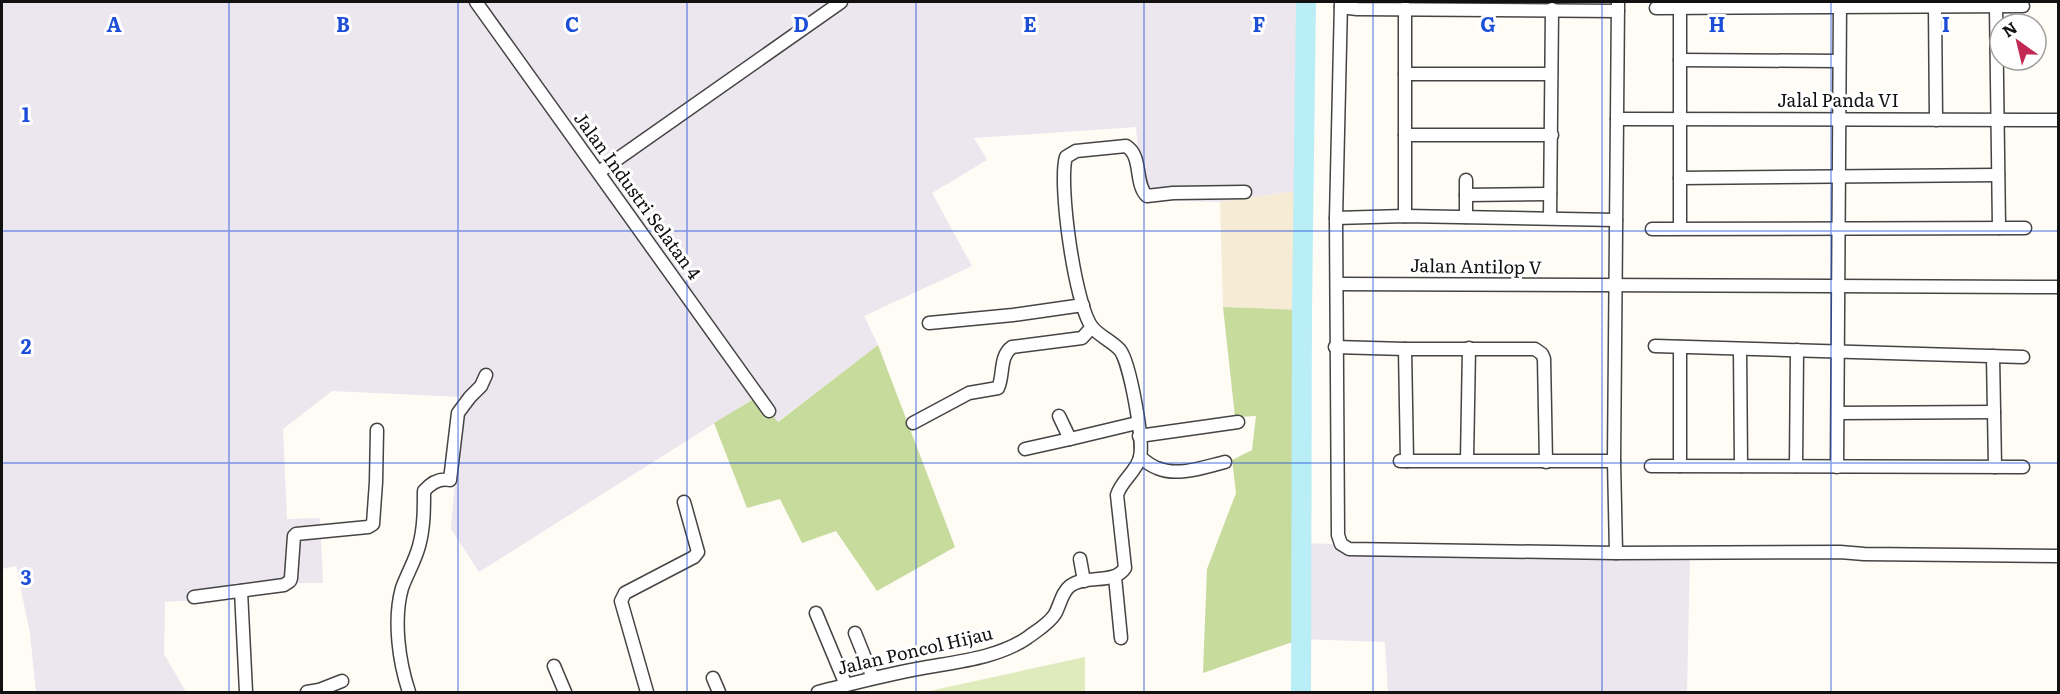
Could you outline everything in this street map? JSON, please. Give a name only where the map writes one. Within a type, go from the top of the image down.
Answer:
[{"type":"street","name":"Jalan Industri Selatan 4","points":[[476,2],[769,411]]},
{"type":"street","points":[[599,172],[841,2]]},
{"type":"street","points":[[1616,552],[1614,461],[1618,6],[1552,9],[1357,9],[1341,4],[1335,347],[1338,535],[1344,547],[1349,549],[1616,552],[1840,552],[2058,556]]},
{"type":"street","points":[[1837,467],[1840,4]]},
{"type":"street","points":[[1656,8],[1840,4],[2023,6]]},
{"type":"street","points":[[1935,6],[1936,120]]},
{"type":"street","points":[[1996,6],[1999,228]]},
{"type":"street","points":[[1405,8],[1405,216]]},
{"type":"street","points":[[1680,8],[1680,228]]},
{"type":"street","points":[[1550,218],[1552,9]]},
{"type":"street","points":[[1680,60],[1839,61]]},
{"type":"street","points":[[1405,74],[1551,74]]},
{"type":"street","name":"Jalal Panda VI","points":[[1617,119],[2058,120]]},
{"type":"street","points":[[1405,135],[1552,135]]},
{"type":"street","points":[[1080,560],[1084,581],[1115,577],[1125,568],[1117,495],[1119,488],[1140,457],[1130,371],[1119,349],[1092,327],[1083,305],[1070,243],[1064,180],[1066,158],[1076,151],[1126,146],[1134,154],[1144,194],[1147,196],[1173,193],[1245,192]]},
{"type":"street","points":[[1680,178],[1998,175]]},
{"type":"street","points":[[1466,180],[1466,217]]},
{"type":"street","points":[[1466,195],[1550,194]]},
{"type":"street","points":[[1336,218],[1405,216],[1616,220]]},
{"type":"street","points":[[1652,228],[2025,228]]},
{"type":"street","name":"Jalan Antilop V","points":[[1337,284],[2058,287]]},
{"type":"street","points":[[929,323],[1013,315],[1083,305]]},
{"type":"street","points":[[913,423],[969,393],[998,388],[1004,357],[1012,348],[1082,338],[1092,327]]},
{"type":"street","points":[[1655,346],[2023,357]]},
{"type":"street","points":[[1335,347],[1536,349],[1542,354],[1546,462]]},
{"type":"street","points":[[1680,347],[1680,466]]},
{"type":"street","points":[[1467,460],[1469,348]]},
{"type":"street","points":[[1405,349],[1403,461],[1614,461]]},
{"type":"street","points":[[1740,349],[1741,466]]},
{"type":"street","points":[[1796,466],[1797,350]]},
{"type":"street","points":[[1993,356],[1995,467]]},
{"type":"street","points":[[410,693],[399,654],[399,603],[419,546],[423,526],[424,491],[431,484],[445,479],[450,480],[458,413],[481,386],[486,375]]},
{"type":"street","points":[[1838,413],[1994,411]]},
{"type":"street","points":[[1059,416],[1070,440]]},
{"type":"street","points":[[1025,449],[1138,430],[1238,422]]},
{"type":"street","points":[[194,597],[284,585],[290,581],[294,536],[298,533],[368,527],[373,524],[377,430]]},
{"type":"street","points":[[1140,457],[1156,468],[1168,471],[1181,471],[1225,462]]},
{"type":"street","points":[[1651,466],[2023,467]]},
{"type":"street","points":[[647,693],[621,601],[625,593],[694,557],[698,552],[684,502]]},
{"type":"street","points":[[1115,577],[1121,638]]},
{"type":"street","name":"Jalan Poncol Hijau","points":[[818,693],[873,678],[966,660],[1006,649],[1046,624],[1054,615],[1066,589],[1084,581]]},
{"type":"street","points":[[241,591],[246,693]]},
{"type":"street","points":[[816,613],[846,685]]},
{"type":"street","points":[[855,633],[873,678]]},
{"type":"street","points":[[554,666],[565,693]]},
{"type":"street","points":[[713,678],[718,693]]},
{"type":"street","points":[[307,693],[342,681]]},
{"type":"shaded area","points":[[2,2],[1306,2],[1304,190],[1220,202],[1142,200],[1136,127],[974,138],[987,160],[932,193],[972,266],[864,316],[878,345],[777,422],[756,397],[479,572],[451,529],[462,397],[332,391],[283,429],[287,519],[320,518],[323,583],[234,583],[232,598],[165,602],[164,654],[186,692],[36,692],[30,633],[16,566],[2,569]]},
{"type":"shaded area","points":[[1304,190],[1302,310],[1223,307],[1220,202]]},
{"type":"shaded area","points":[[1302,543],[1690,555],[1687,692],[1388,692],[1385,642],[1301,639]]},
{"type":"green space","points":[[1223,307],[1302,310],[1301,639],[1203,673],[1207,569],[1236,493],[1232,460],[1252,450],[1256,416],[1235,417]]},
{"type":"green space","points":[[878,345],[955,547],[877,591],[836,531],[802,543],[780,499],[747,508],[714,423],[757,397],[778,422]]},
{"type":"green space","points":[[1085,657],[1085,692],[925,692]]},
{"type":"waterway","points":[[1301,692],[1306,2]]}]
